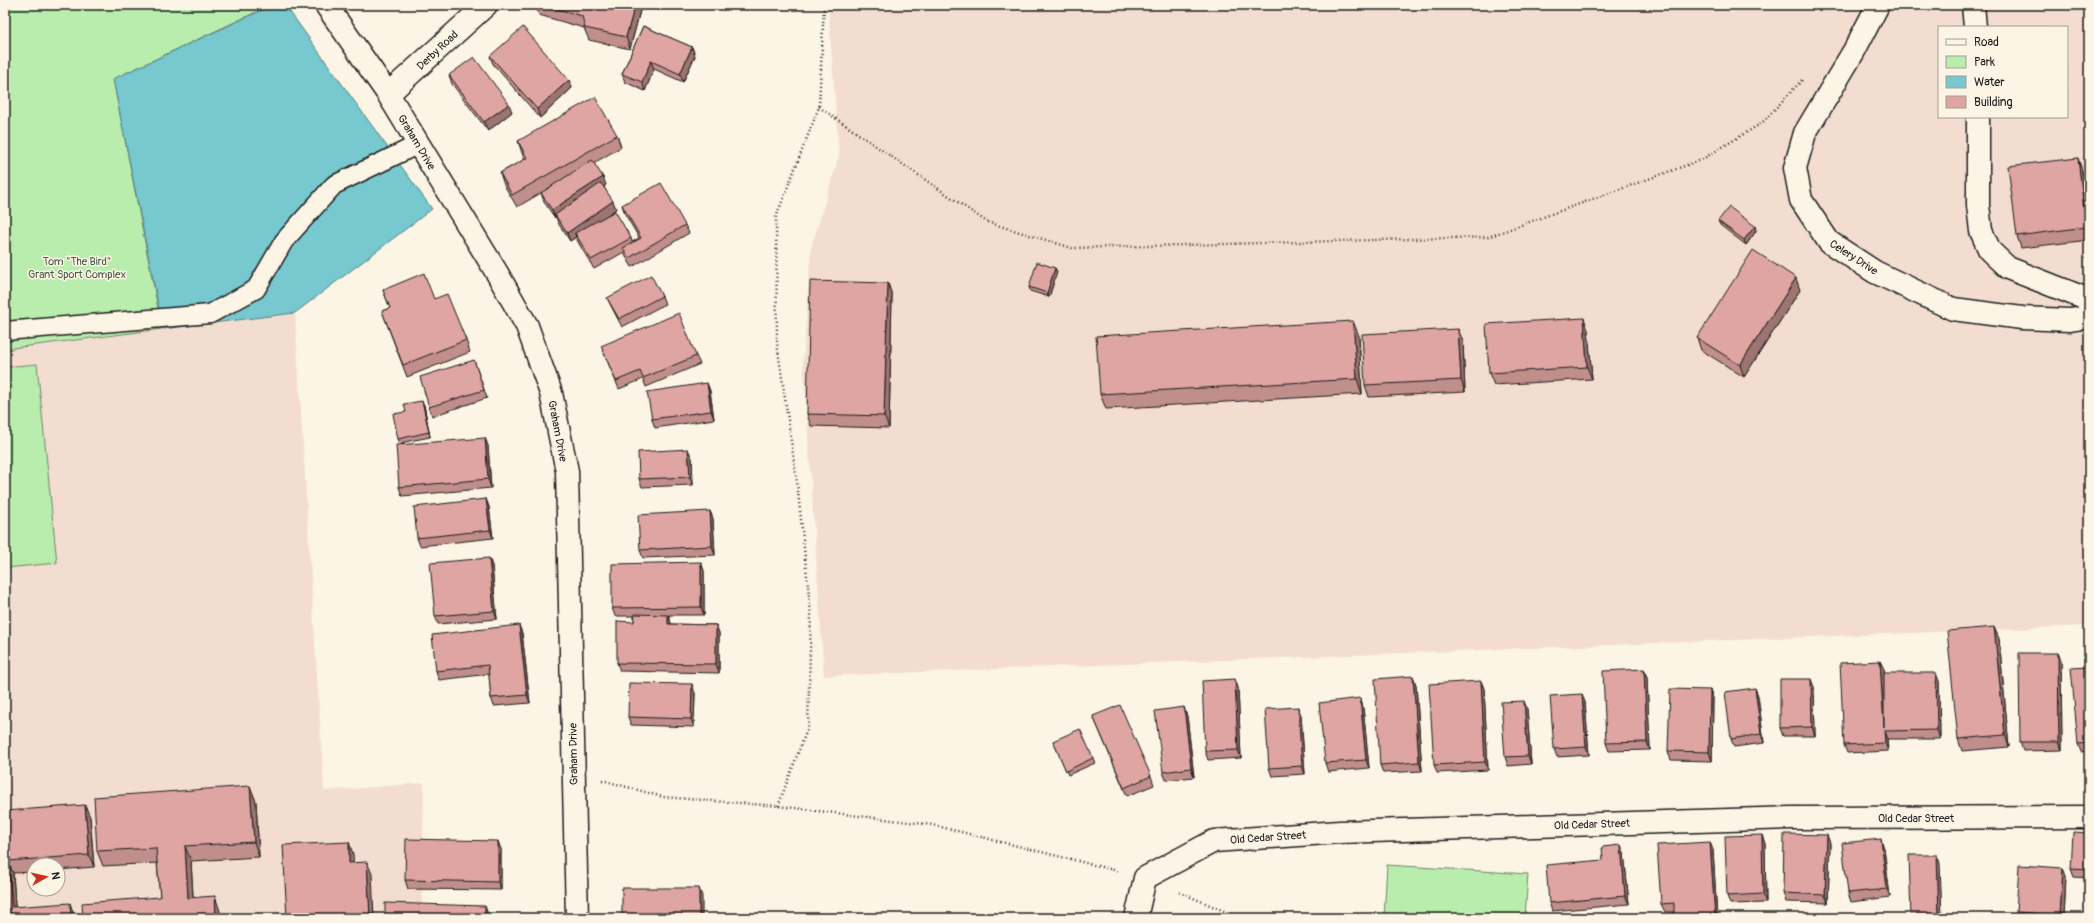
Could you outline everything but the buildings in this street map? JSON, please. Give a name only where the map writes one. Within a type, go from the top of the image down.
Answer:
[{"type":"street","name":"Graham Drive","points":[[326,5],[388,94],[497,273],[527,326],[551,393],[567,472],[577,918]]},
{"type":"street","name":"Derby Road","points":[[388,94],[486,5]]},
{"type":"street","name":"Celery Drive","points":[[1878,5],[1854,51],[1805,133],[1795,168],[1801,200],[1829,242],[1875,272],[1953,309],[2022,318],[2070,320],[2089,317]]},
{"type":"street","points":[[1973,5],[1975,26]]},
{"type":"street","points":[[1978,118],[1978,205],[1980,231],[1990,251],[2008,268],[2089,300]]},
{"type":"street","name":"Old Cedar Street","points":[[1145,878],[1214,841],[1340,832],[1791,818],[2089,818]]},
{"type":"street","points":[[1136,918],[1145,878]]},
{"type":"lane","points":[[5,331],[210,314],[256,289],[284,241],[334,185],[419,144]]},
{"type":"path","points":[[778,806],[808,727],[811,614],[797,482],[777,343],[776,217],[819,107],[824,5]]},
{"type":"path","points":[[819,107],[987,222],[1072,248],[1473,238],[1488,237],[1701,160],[1762,123],[1806,77]]},
{"type":"path","points":[[573,772],[663,797],[778,806],[933,825],[1145,878],[1241,918]]},
{"type":"shaded area","points":[[828,5],[2089,5],[2089,626],[824,676],[803,361],[811,248],[839,156]]},
{"type":"shaded area","points":[[295,313],[324,791],[424,783],[422,918],[5,918],[5,349]]},
{"type":"green space","name":"Tom \"The Bird\" Grant Sport Complex","points":[[5,5],[271,5],[113,79],[162,329],[5,349]]},
{"type":"green space","points":[[37,364],[57,563],[5,568],[5,367]]},
{"type":"green space","points":[[1387,865],[1528,874],[1525,918],[1384,918]]},
{"type":"water","points":[[273,5],[285,5],[432,209],[295,313],[163,329],[113,79]]}]
